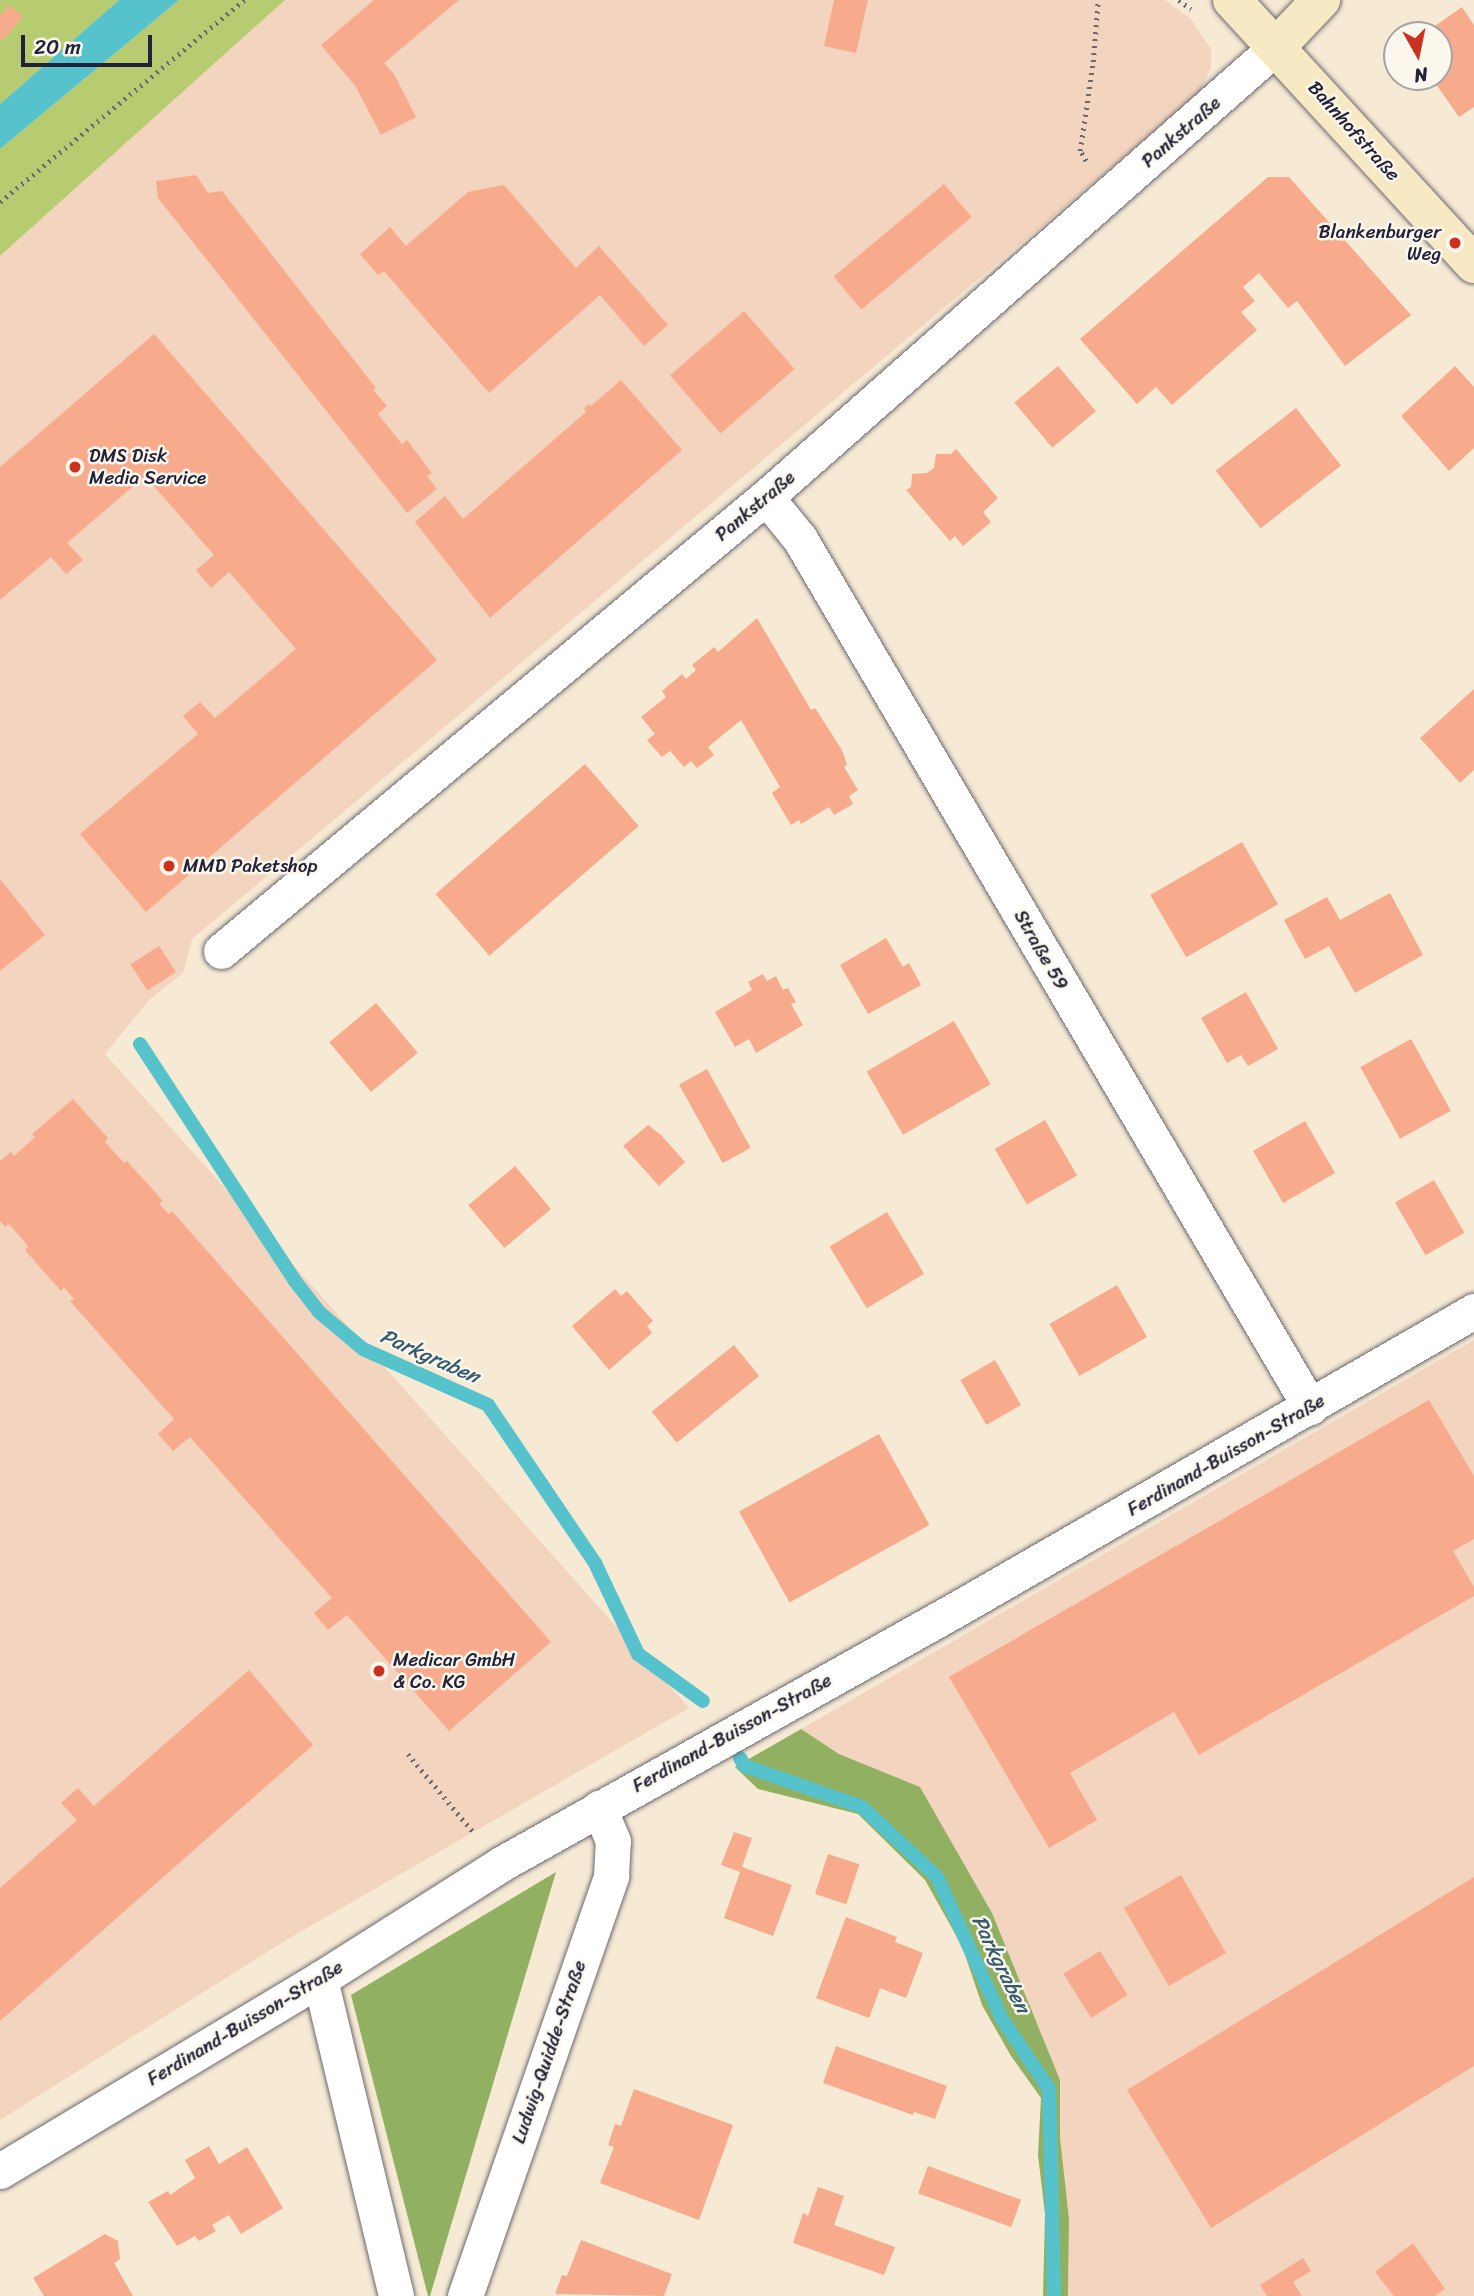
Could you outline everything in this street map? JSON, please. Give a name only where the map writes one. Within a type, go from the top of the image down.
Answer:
[{"type":"main road","name":"Bahnhofstraße","points":[[1232,0],[1474,264]]},
{"type":"main road","points":[[1277,46],[1321,0]]},
{"type":"street","name":"Pankstraße","points":[[221,951],[766,497],[1277,46]]},
{"type":"street","name":"Straße 59","points":[[766,497],[800,539],[1310,1408]]},
{"type":"street","name":"Ferdinand-Buisson-Straße","points":[[0,2171],[320,1979],[501,1864],[1310,1408],[1474,1311]]},
{"type":"street","name":"Ludwig-Quidde-Straße","points":[[465,2296],[611,1876],[613,1841],[599,1808]]},
{"type":"street","points":[[320,1979],[396,2296]]},
{"type":"path","points":[[0,202],[244,0]]},
{"type":"path","points":[[1086,162],[1080,151],[1093,62],[1098,0]]},
{"type":"path","points":[[1179,0],[1185,4]]},
{"type":"path","points":[[408,1755],[501,1864]]},
{"type":"shaded area","points":[[285,0],[1165,0],[1190,18],[1211,49],[1211,67],[1200,93],[192,939],[183,973],[149,1000],[105,1054],[689,1708],[288,1939],[0,2120],[0,256]]},
{"type":"shaded area","points":[[1474,1340],[1474,2296],[1068,2296],[1069,2220],[1060,2137],[1060,2080],[992,1913],[920,1787],[839,1754],[801,1729]]},
{"type":"green space","points":[[0,0],[119,0],[0,104]]},
{"type":"green space","points":[[179,0],[285,0],[0,256],[0,149]]},
{"type":"green space","points":[[801,1729],[839,1754],[920,1787],[992,1913],[1060,2080],[1060,2137],[1069,2219],[1068,2296],[1043,2296],[1045,2214],[1038,2155],[1041,2098],[1011,2056],[982,2005],[962,1946],[925,1880],[858,1814],[758,1789],[735,1767]]},
{"type":"green space","points":[[556,1872],[430,2296],[428,2296],[351,1995]]},
{"type":"water","points":[[119,0],[179,0],[0,149],[0,104]]},
{"type":"building","points":[[374,0],[459,0],[384,63],[394,74],[416,117],[381,135],[356,87],[321,45]]},
{"type":"building","points":[[834,0],[868,0],[856,53],[824,46]]},
{"type":"building","points":[[9,5],[23,16],[3,40],[0,38],[0,16]]},
{"type":"building","points":[[1462,7],[1474,25],[1474,107],[1459,117],[1441,91],[1453,91],[1453,21],[1442,21]]},
{"type":"building","points":[[196,175],[208,193],[222,191],[376,388],[373,390],[387,406],[378,414],[402,444],[407,440],[432,473],[427,476],[437,489],[407,513],[158,198],[156,181]]},
{"type":"building","points":[[1268,177],[1289,177],[1411,315],[1345,366],[1297,301],[1288,308],[1259,273],[1243,287],[1255,301],[1241,312],[1257,330],[1172,405],[1156,387],[1137,404],[1080,339]]},
{"type":"building","points":[[944,184],[972,217],[861,310],[834,277]]},
{"type":"building","points":[[504,185],[576,268],[599,246],[668,325],[644,346],[600,295],[489,393],[384,271],[378,275],[360,254],[390,227],[406,246],[468,192]]},
{"type":"building","points":[[744,311],[795,369],[721,433],[670,375]]},
{"type":"building","points":[[154,334],[437,660],[146,912],[80,834],[198,734],[183,716],[200,702],[215,718],[296,649],[229,572],[211,588],[196,570],[214,555],[145,476],[67,543],[83,560],[66,574],[51,557],[0,600],[0,467]]},
{"type":"building","points":[[1058,366],[1096,411],[1052,448],[1014,403]]},
{"type":"building","points":[[1455,366],[1474,387],[1474,448],[1449,471],[1401,416]]},
{"type":"building","points":[[621,380],[682,450],[490,618],[415,522],[445,496],[463,519],[586,412],[584,408],[589,404],[591,406]]},
{"type":"building","points":[[1296,408],[1341,466],[1261,528],[1216,471]]},
{"type":"building","points":[[956,449],[998,498],[983,512],[991,522],[963,546],[955,536],[950,541],[906,490],[911,487],[912,474],[927,473],[934,468],[936,454],[951,454]]},
{"type":"building","points":[[757,618],[811,710],[815,708],[842,750],[847,765],[844,767],[858,790],[849,796],[853,804],[834,815],[829,807],[801,824],[799,820],[791,825],[772,793],[780,787],[741,720],[708,747],[714,755],[697,768],[691,761],[684,767],[670,751],[662,757],[647,740],[655,734],[641,717],[666,697],[662,691],[682,674],[686,679],[696,670],[692,665],[714,647],[718,652]]},
{"type":"building","points":[[1474,689],[1474,770],[1460,783],[1420,738]]},
{"type":"building","points":[[585,764],[639,826],[489,956],[436,894]]},
{"type":"building","points":[[1242,842],[1278,904],[1186,957],[1150,895]]},
{"type":"building","points":[[0,879],[45,935],[0,971]]},
{"type":"building","points":[[1390,893],[1423,955],[1355,993],[1329,946],[1305,959],[1284,920],[1327,897],[1340,920]]},
{"type":"building","points":[[886,938],[903,967],[909,963],[921,985],[868,1014],[840,965]]},
{"type":"building","points":[[159,946],[176,972],[147,991],[130,965]]},
{"type":"building","points":[[763,974],[767,981],[776,976],[783,990],[788,988],[796,1002],[791,1004],[803,1025],[756,1053],[749,1039],[735,1047],[715,1012],[752,990],[748,982]]},
{"type":"building","points":[[1246,992],[1278,1049],[1248,1066],[1241,1055],[1227,1063],[1201,1018]]},
{"type":"building","points":[[376,1003],[418,1053],[371,1092],[329,1042]]},
{"type":"building","points":[[954,1021],[990,1084],[903,1135],[867,1072]]},
{"type":"building","points":[[1411,1039],[1451,1111],[1400,1139],[1360,1067]]},
{"type":"building","points":[[707,1069],[751,1148],[723,1163],[679,1085]]},
{"type":"building","points":[[73,1099],[108,1138],[105,1142],[124,1163],[127,1161],[163,1201],[159,1204],[169,1214],[172,1211],[551,1642],[449,1731],[347,1615],[328,1630],[314,1613],[332,1598],[190,1437],[173,1451],[158,1434],[174,1419],[70,1301],[74,1299],[64,1287],[61,1291],[25,1250],[28,1246],[9,1224],[5,1227],[0,1221],[0,1161],[11,1152],[14,1156],[35,1137],[32,1134]]},
{"type":"building","points":[[1045,1120],[1077,1175],[1027,1204],[995,1149]]},
{"type":"building","points":[[1305,1121],[1335,1173],[1283,1203],[1253,1151]]},
{"type":"building","points":[[648,1125],[661,1135],[685,1162],[659,1186],[623,1146]]},
{"type":"building","points":[[515,1166],[551,1209],[504,1248],[468,1205]]},
{"type":"building","points":[[1434,1180],[1464,1233],[1426,1255],[1395,1202]]},
{"type":"building","points":[[887,1212],[924,1274],[867,1308],[830,1247]]},
{"type":"building","points":[[1117,1285],[1147,1337],[1079,1376],[1049,1324]]},
{"type":"building","points":[[615,1289],[621,1296],[627,1291],[653,1321],[647,1326],[652,1333],[609,1370],[572,1326]]},
{"type":"building","points":[[734,1345],[759,1376],[677,1443],[652,1412]]},
{"type":"building","points":[[995,1360],[1021,1405],[986,1425],[960,1380]]},
{"type":"building","points":[[1429,1400],[1474,1476],[1474,1539],[1453,1551],[1474,1587],[1474,1596],[1199,1755],[1174,1712],[1070,1773],[1097,1820],[1049,1848],[949,1677]]},
{"type":"building","points":[[879,1434],[929,1525],[789,1603],[739,1512]]},
{"type":"building","points":[[249,1670],[313,1745],[0,2021],[0,1888],[77,1820],[61,1803],[78,1788],[94,1806]]},
{"type":"building","points":[[734,1832],[752,1838],[742,1867],[792,1885],[773,1936],[724,1918],[740,1872],[721,1865]]},
{"type":"building","points":[[828,1854],[859,1864],[846,1904],[815,1894]]},
{"type":"building","points":[[1181,1875],[1226,1953],[1169,1986],[1124,1908]]},
{"type":"building","points":[[1474,1877],[1474,2066],[1211,2228],[1127,2090]]},
{"type":"building","points":[[846,1917],[897,1937],[895,1942],[923,1953],[906,1998],[880,1988],[869,2018],[816,1998]]},
{"type":"building","points":[[1100,1951],[1128,1995],[1091,2018],[1064,1974]]},
{"type":"building","points":[[836,2046],[947,2086],[935,2119],[914,2112],[913,2115],[823,2083]]},
{"type":"building","points":[[634,2089],[733,2125],[699,2220],[600,2183],[614,2147],[608,2145],[615,2124],[621,2126]]},
{"type":"building","points":[[209,2146],[219,2164],[247,2147],[283,2208],[241,2234],[229,2215],[212,2225],[216,2231],[199,2241],[195,2236],[177,2246],[148,2202],[168,2191],[170,2195],[195,2178],[185,2160]]},
{"type":"building","points":[[928,2166],[1021,2200],[1011,2227],[918,2193]]},
{"type":"building","points":[[818,2187],[844,2196],[834,2225],[895,2247],[884,2275],[793,2243],[803,2213],[808,2216]]},
{"type":"building","points":[[105,2234],[118,2241],[120,2259],[114,2263],[133,2296],[44,2296],[33,2278]]},
{"type":"building","points":[[581,2240],[672,2274],[664,2296],[555,2294],[562,2275],[567,2276]]},
{"type":"building","points":[[1413,2243],[1445,2289],[1435,2296],[1394,2296],[1375,2272]]},
{"type":"building","points":[[1303,2258],[1311,2271],[1293,2282],[1302,2296],[1267,2296],[1260,2285]]},
{"type":"waterway","name":"Parkgraben","points":[[140,1044],[295,1281],[319,1312],[363,1349],[488,1405],[595,1563],[638,1654],[703,1701]]},
{"type":"waterway","name":"Parkgraben","points":[[740,1758],[745,1766],[862,1807],[937,1877],[1002,2019],[1049,2089],[1054,2296]]},
{"type":"place","name":"Blankenburger Weg","points":[[1455,243]]},
{"type":"place","name":"DMS Disk Media Service","points":[[75,467]]},
{"type":"place","name":"MMD Paketshop","points":[[169,866]]},
{"type":"place","name":"Medicar GmbH & Co. KG","points":[[379,1671]]}]
